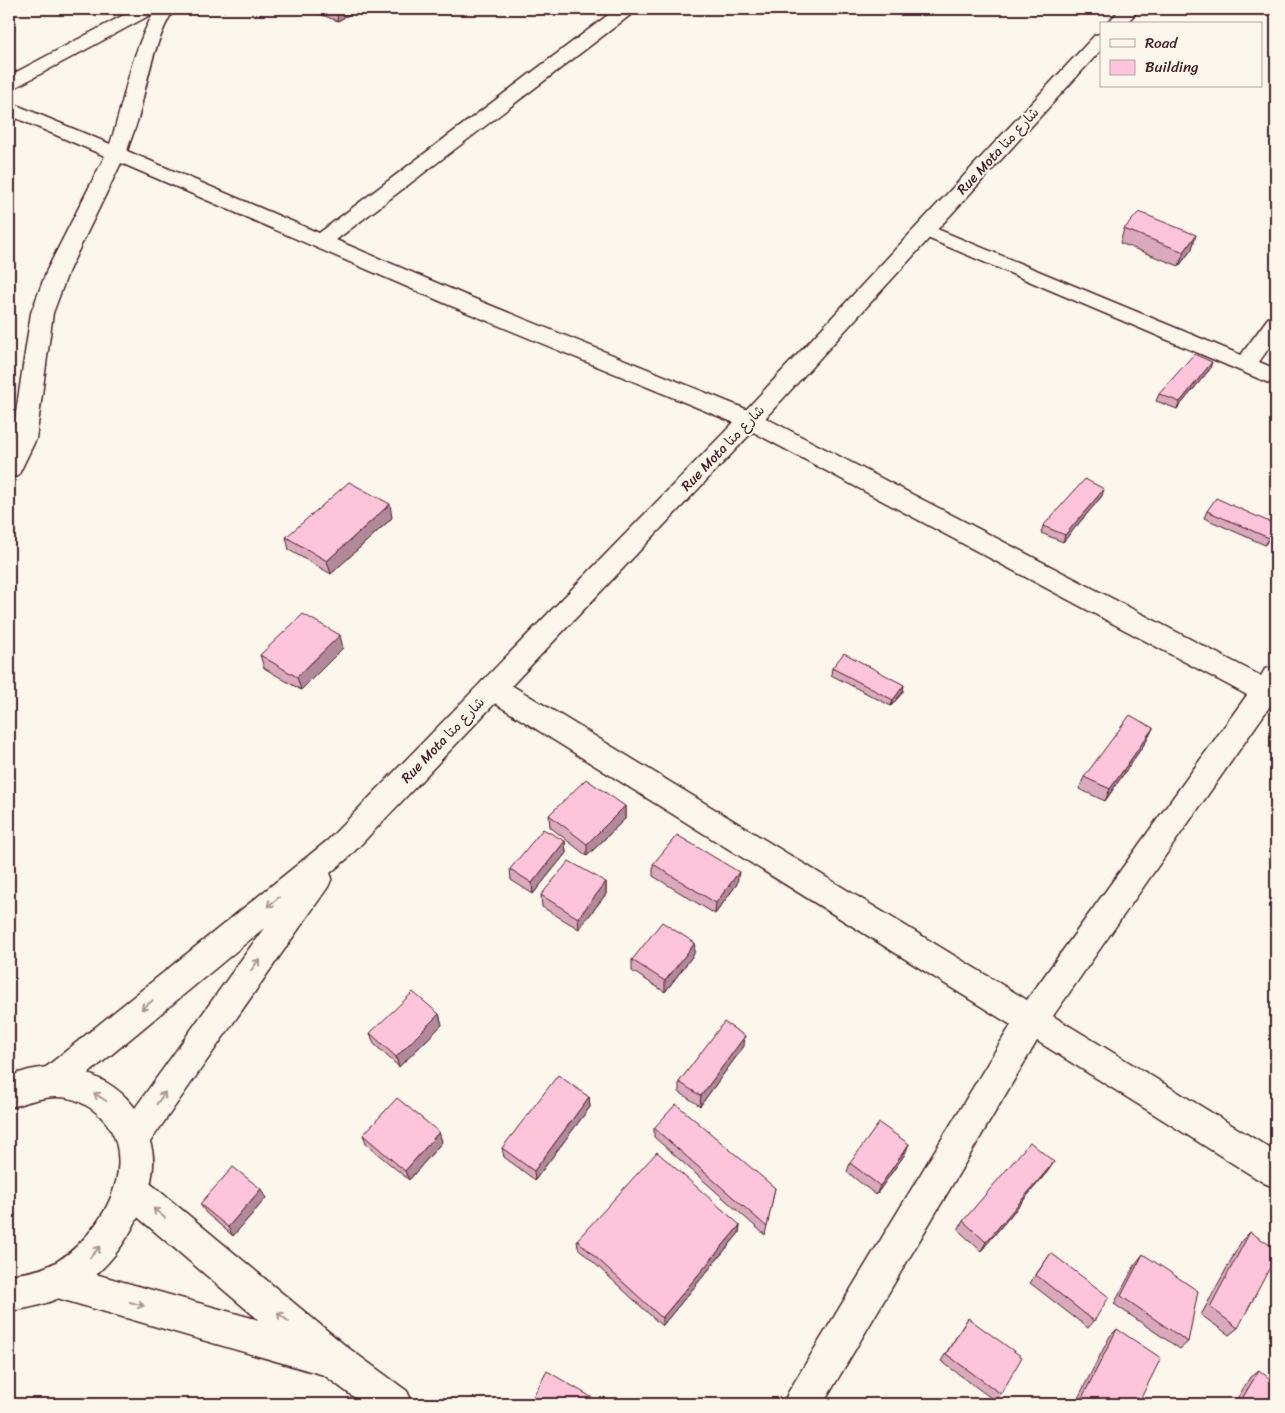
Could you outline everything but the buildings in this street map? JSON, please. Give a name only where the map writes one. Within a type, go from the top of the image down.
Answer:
[{"type":"main road","points":[[9,83],[148,9]]},
{"type":"main road","points":[[9,470],[24,439],[42,313],[58,270],[116,154],[130,113],[141,65],[152,31],[166,9]]},
{"type":"main road","points":[[320,242],[627,9]]},
{"type":"main road","points":[[1118,22],[1130,9]]},
{"type":"main road","name":"Rue Mota شارع متا","points":[[338,850],[750,420],[1100,41]]},
{"type":"main road","points":[[9,108],[320,242],[750,420],[1273,688],[1032,1019],[802,1404]]},
{"type":"main road","points":[[925,230],[1276,378]]},
{"type":"main road","points":[[1246,365],[1276,324]]},
{"type":"main road","points":[[493,688],[1276,1171]]},
{"type":"main road","points":[[53,1082],[338,850]]},
{"type":"main road","points":[[133,1138],[338,850]]},
{"type":"main road","points":[[9,1092],[23,1086],[53,1082],[80,1086],[103,1097],[122,1114],[133,1138],[136,1164],[133,1191],[117,1226],[90,1258],[56,1281],[25,1292],[9,1293]]},
{"type":"main road","points":[[133,1191],[334,1360],[394,1404]]},
{"type":"main road","points":[[56,1281],[334,1360]]}]
